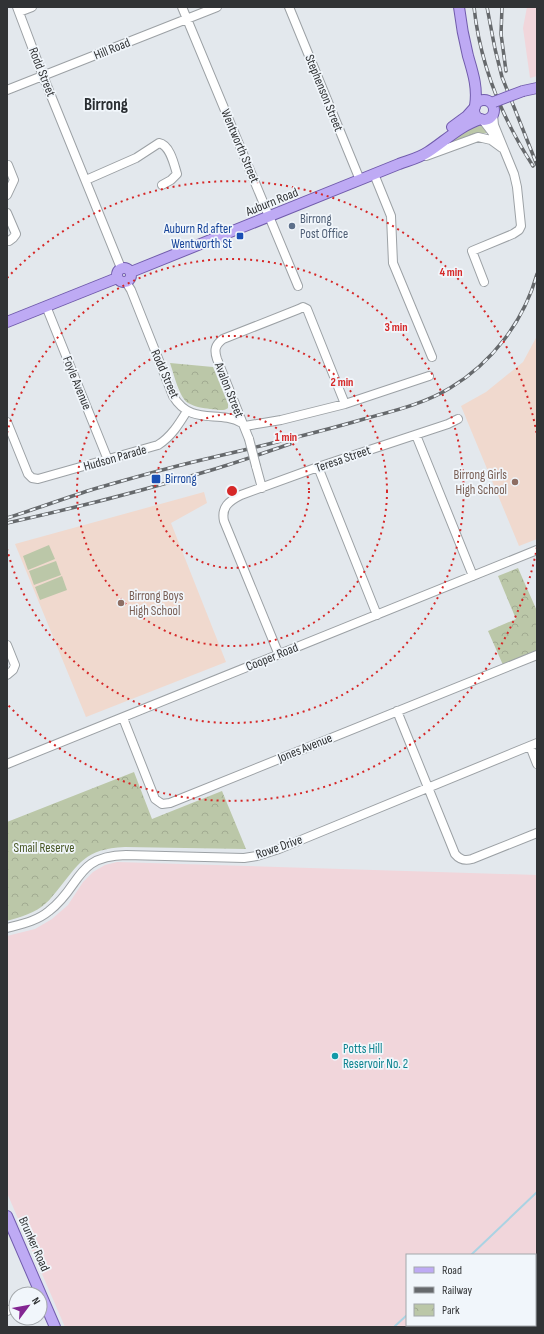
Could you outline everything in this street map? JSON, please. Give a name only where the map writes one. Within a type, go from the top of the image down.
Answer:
[{"type":"main road","points":[[459,7],[462,30],[475,81],[475,114],[481,119],[489,118],[492,106],[475,81]]},
{"type":"main road","points":[[492,106],[529,91]]},
{"type":"main road","points":[[475,106],[481,100],[492,106]]},
{"type":"main road","name":"Auburn Road","points":[[399,164],[464,118],[475,106]]},
{"type":"main road","name":"Auburn Road","points":[[7,322],[414,159],[427,153],[470,123],[481,119]]},
{"type":"main road","name":"Brunker Road","points":[[7,1216],[37,1286]]},
{"type":"main road","name":"Brunker Road","points":[[48,1312],[55,1327]]},
{"type":"street","points":[[18,10],[32,7]]},
{"type":"street","name":"Wentworth Street","points":[[182,7],[298,286]]},
{"type":"street","name":"Hill Road","points":[[7,90],[217,7]]},
{"type":"street","name":"Stephenson Street","points":[[289,7],[360,180]]},
{"type":"street","name":"Rodd Street","points":[[18,10],[43,76],[173,396],[187,411],[203,416],[232,419],[243,424]]},
{"type":"street","points":[[484,282],[472,251],[513,234],[519,230],[520,226],[517,187],[514,174],[494,125],[492,106]]},
{"type":"street","points":[[481,119],[503,148]]},
{"type":"street","name":"Auburn Road","points":[[414,159],[478,137],[491,140],[503,148]]},
{"type":"street","points":[[86,180],[136,158],[159,143],[166,147],[177,174],[172,180],[162,185]]},
{"type":"street","points":[[7,195],[14,180],[8,165]]},
{"type":"street","points":[[374,174],[391,216],[393,263],[432,357]]},
{"type":"street","points":[[7,213],[16,234],[9,240]]},
{"type":"street","name":"Foyle Avenue","points":[[46,306],[108,460]]},
{"type":"street","name":"Avalon Street","points":[[262,488],[249,439],[216,355],[215,351],[217,344],[223,339],[303,307],[307,309],[345,404]]},
{"type":"street","points":[[243,424],[282,420],[345,404],[429,376]]},
{"type":"street","name":"Hudson Parade","points":[[7,422],[28,474],[32,478],[38,479],[158,445],[172,434],[187,411]]},
{"type":"street","name":"Teresa Street","points":[[278,654],[224,521],[223,512],[228,502],[241,495],[318,467],[448,424],[458,419]]},
{"type":"street","points":[[416,434],[473,576]]},
{"type":"street","points":[[318,467],[378,615]]},
{"type":"street","name":"Cooper Road","points":[[7,764],[537,550]]},
{"type":"street","points":[[7,645],[15,665],[13,670],[7,675]]},
{"type":"street","name":"Jones Avenue","points":[[123,718],[155,799],[162,804],[170,803],[537,655]]},
{"type":"street","points":[[397,711],[455,854],[462,860],[467,861],[537,833]]},
{"type":"street","points":[[534,745],[537,764]]},
{"type":"street","name":"Rowe Drive","points":[[7,928],[34,920],[50,911],[65,896],[81,873],[99,858],[114,855],[244,858],[256,856],[534,745]]},
{"type":"shaded area","points":[[527,7],[537,7],[537,76],[530,78],[523,28]]},
{"type":"shaded area","name":"Birrong Girls High School","points":[[537,336],[537,539],[519,546],[461,406],[486,392],[523,362]]},
{"type":"shaded area","name":"Birrong Boys High School","points":[[204,492],[207,503],[171,523],[226,662],[86,717],[15,544]]},
{"type":"shaded area","name":"Potts Hill Reservoir No. 2","points":[[117,862],[537,875],[537,1327],[65,1327],[7,1193],[7,936],[35,929],[52,919],[68,905],[83,882],[93,872],[105,865]]},
{"type":"green space","points":[[475,124],[483,124],[487,133],[474,134],[444,146]]},
{"type":"green space","points":[[170,363],[213,367],[228,404],[228,408],[222,410],[210,409],[188,403],[179,391]]},
{"type":"green space","points":[[49,545],[55,559],[28,570],[23,556]]},
{"type":"green space","points":[[56,561],[61,575],[34,585],[29,571]]},
{"type":"green space","points":[[518,568],[537,611],[537,651],[503,665],[488,631],[516,619],[498,576]]},
{"type":"green space","points":[[62,576],[67,590],[40,600],[35,587]]},
{"type":"green space","name":"Smail Reserve","points":[[134,772],[152,819],[222,791],[246,849],[125,847],[111,848],[100,851],[91,854],[84,859],[50,899],[42,906],[28,914],[7,921],[7,822]]},
{"type":"waterway","points":[[472,1254],[537,1192]]},
{"type":"waterway","points":[[394,1327],[406,1316]]},
{"type":"railway","points":[[474,7],[481,49],[494,90],[502,110],[533,166]]},
{"type":"railway","points":[[487,7],[502,77],[537,165]]},
{"type":"railway","points":[[502,7],[501,34],[506,71]]},
{"type":"railway","points":[[7,518],[83,492],[181,465],[326,430],[397,410],[440,394],[465,378],[493,353],[515,324],[524,308],[537,274]]},
{"type":"railway","points":[[7,523],[158,485],[229,465],[290,444]]},
{"type":"place","name":"Birrong Post Office","points":[[292,226]]},
{"type":"place","name":"Auburn Rd after Wentworth St","points":[[240,236]]},
{"type":"place","name":"Birrong","points":[[156,479]]},
{"type":"place","name":"Birrong Girls High School","points":[[515,482]]},
{"type":"place","name":"Birrong Boys High School","points":[[121,603]]},
{"type":"place","name":"Potts Hill Reservoir No. 2","points":[[335,1056]]},
{"type":"district","name":"Birrong","points":[[106,105]]}]
